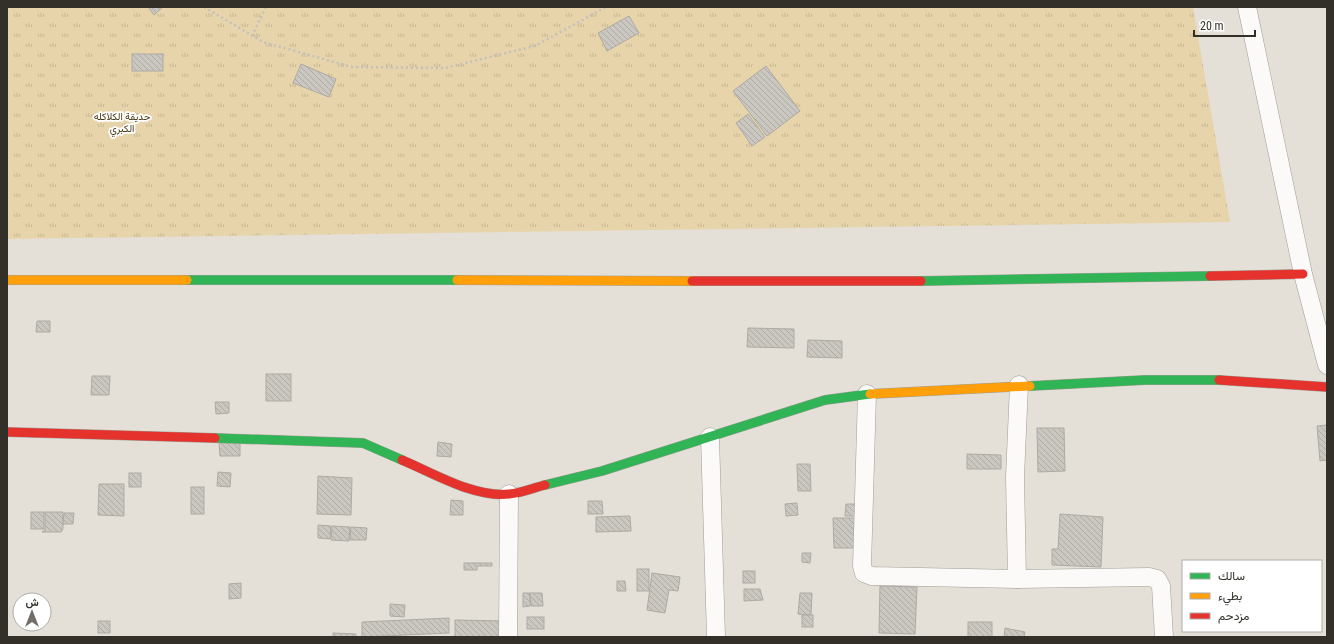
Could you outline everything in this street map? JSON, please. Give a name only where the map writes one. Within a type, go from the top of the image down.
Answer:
[{"type":"street","points":[[1247,7],[1303,274],[1327,365]]},
{"type":"street","points":[[7,280],[938,281],[1303,274]]},
{"type":"street","points":[[7,432],[363,443],[472,490],[489,494],[509,494],[602,471],[825,400],[867,394],[1019,385],[1145,380],[1233,380],[1327,387]]},
{"type":"street","points":[[1017,580],[1015,477],[1019,385]]},
{"type":"street","points":[[867,394],[862,566],[864,573],[872,576],[1017,580],[1149,577],[1157,580],[1161,586],[1164,637]]},
{"type":"street","points":[[710,437],[716,637]]},
{"type":"street","points":[[508,637],[509,494]]},
{"type":"path","points":[[204,7],[263,42],[352,67],[445,68],[535,46],[606,7]]},
{"type":"path","points":[[252,36],[266,7]]},
{"type":"green space","name":"حديقة الكلاكله الكبري","points":[[7,7],[1193,7],[1230,222],[7,239]]},
{"type":"building","points":[[148,7],[163,7],[154,15]]},
{"type":"building","points":[[629,16],[639,33],[607,51],[598,33]]},
{"type":"building","points":[[132,54],[163,54],[163,71],[132,71]]},
{"type":"building","points":[[301,64],[336,79],[329,97],[293,83]]},
{"type":"building","points":[[766,66],[800,111],[767,136],[733,91]]},
{"type":"building","points":[[748,114],[765,137],[752,146],[736,123]]},
{"type":"building","points":[[37,321],[50,321],[50,332],[36,332]]},
{"type":"building","points":[[748,328],[794,329],[794,348],[747,347]]},
{"type":"building","points":[[808,340],[842,341],[842,358],[807,357]]},
{"type":"building","points":[[266,374],[291,374],[291,401],[266,401]]},
{"type":"building","points":[[92,376],[110,376],[109,395],[91,395]]},
{"type":"building","points":[[215,402],[229,402],[229,413],[216,414]]},
{"type":"building","points":[[1327,425],[1327,460],[1320,461],[1317,426]]},
{"type":"building","points":[[1037,428],[1064,428],[1065,471],[1038,472]]},
{"type":"building","points":[[240,442],[240,456],[220,456],[219,443]]},
{"type":"building","points":[[438,442],[452,444],[451,457],[437,456]]},
{"type":"building","points":[[967,454],[1001,455],[1001,469],[967,469]]},
{"type":"building","points":[[797,464],[810,464],[811,491],[798,491]]},
{"type":"building","points":[[218,472],[231,473],[230,487],[217,486]]},
{"type":"building","points":[[129,473],[141,473],[141,487],[129,487]]},
{"type":"building","points":[[318,476],[352,478],[351,515],[317,514]]},
{"type":"building","points":[[99,484],[124,484],[124,516],[98,515]]},
{"type":"building","points":[[191,487],[204,487],[204,514],[191,514]]},
{"type":"building","points":[[451,500],[463,501],[463,515],[450,515]]},
{"type":"building","points":[[588,501],[602,501],[603,514],[588,514]]},
{"type":"building","points":[[797,503],[798,515],[786,516],[785,504]]},
{"type":"building","points":[[846,504],[859,504],[859,516],[845,516]]},
{"type":"building","points":[[31,512],[44,512],[44,529],[31,529]]},
{"type":"building","points":[[45,512],[63,512],[63,529],[61,532],[42,532],[45,530]]},
{"type":"building","points":[[64,513],[74,513],[73,524],[63,524]]},
{"type":"building","points":[[1060,514],[1103,517],[1101,567],[1052,565],[1052,549],[1058,549]]},
{"type":"building","points":[[630,516],[631,531],[596,532],[596,517]]},
{"type":"building","points":[[833,518],[856,518],[857,548],[834,548]]},
{"type":"building","points":[[318,525],[331,526],[330,539],[318,538]]},
{"type":"building","points":[[332,526],[350,527],[349,541],[331,540]]},
{"type":"building","points":[[351,527],[367,528],[366,540],[350,540]]},
{"type":"building","points":[[802,553],[811,553],[810,563],[802,562]]},
{"type":"building","points":[[464,563],[492,563],[492,566],[477,566],[477,570],[464,570]]},
{"type":"building","points":[[637,569],[649,569],[649,591],[637,591]]},
{"type":"building","points":[[743,571],[755,571],[755,583],[743,583]]},
{"type":"building","points":[[652,573],[680,577],[678,591],[669,590],[665,613],[647,610]]},
{"type":"building","points":[[617,581],[625,581],[626,591],[617,591]]},
{"type":"building","points":[[241,583],[241,598],[229,599],[229,584]]},
{"type":"building","points":[[880,586],[917,587],[915,634],[879,633]]},
{"type":"building","points":[[744,589],[760,589],[763,600],[744,601]]},
{"type":"building","points":[[523,593],[530,593],[530,606],[523,607]]},
{"type":"building","points":[[530,593],[542,593],[543,606],[531,606]]},
{"type":"building","points":[[800,593],[812,593],[811,615],[798,614]]},
{"type":"building","points":[[390,604],[405,605],[404,617],[390,616]]},
{"type":"building","points":[[802,615],[813,615],[813,627],[802,627]]},
{"type":"building","points":[[527,617],[544,617],[544,629],[527,629]]},
{"type":"building","points":[[449,618],[449,633],[362,637],[362,622]]},
{"type":"building","points":[[455,620],[505,621],[505,637],[455,637]]},
{"type":"building","points":[[98,621],[110,621],[110,633],[98,633]]},
{"type":"building","points":[[968,622],[992,622],[992,637],[968,637]]},
{"type":"building","points":[[1005,628],[1025,632],[1024,637],[1004,637]]},
{"type":"building","points":[[333,633],[356,634],[356,637],[333,637]]},
{"type":"traffic: fast","points":[[921,281],[1210,276]]},
{"type":"traffic: fast","points":[[187,280],[457,280]]},
{"type":"traffic: fast","points":[[1030,386],[1145,380],[1219,380]]},
{"type":"traffic: fast","points":[[545,485],[602,471],[825,400],[870,394]]},
{"type":"traffic: fast","points":[[215,438],[363,443],[402,460]]},
{"type":"traffic: slow","points":[[7,280],[187,280]]},
{"type":"traffic: slow","points":[[457,280],[692,281]]},
{"type":"traffic: slow","points":[[870,394],[1030,386]]},
{"type":"traffic: jam","points":[[1210,276],[1303,274]]},
{"type":"traffic: jam","points":[[692,281],[921,281]]},
{"type":"traffic: jam","points":[[1219,380],[1327,387]]},
{"type":"traffic: jam","points":[[7,432],[215,438]]},
{"type":"traffic: jam","points":[[402,460],[440,478],[482,492],[509,494],[522,492],[545,485]]}]
